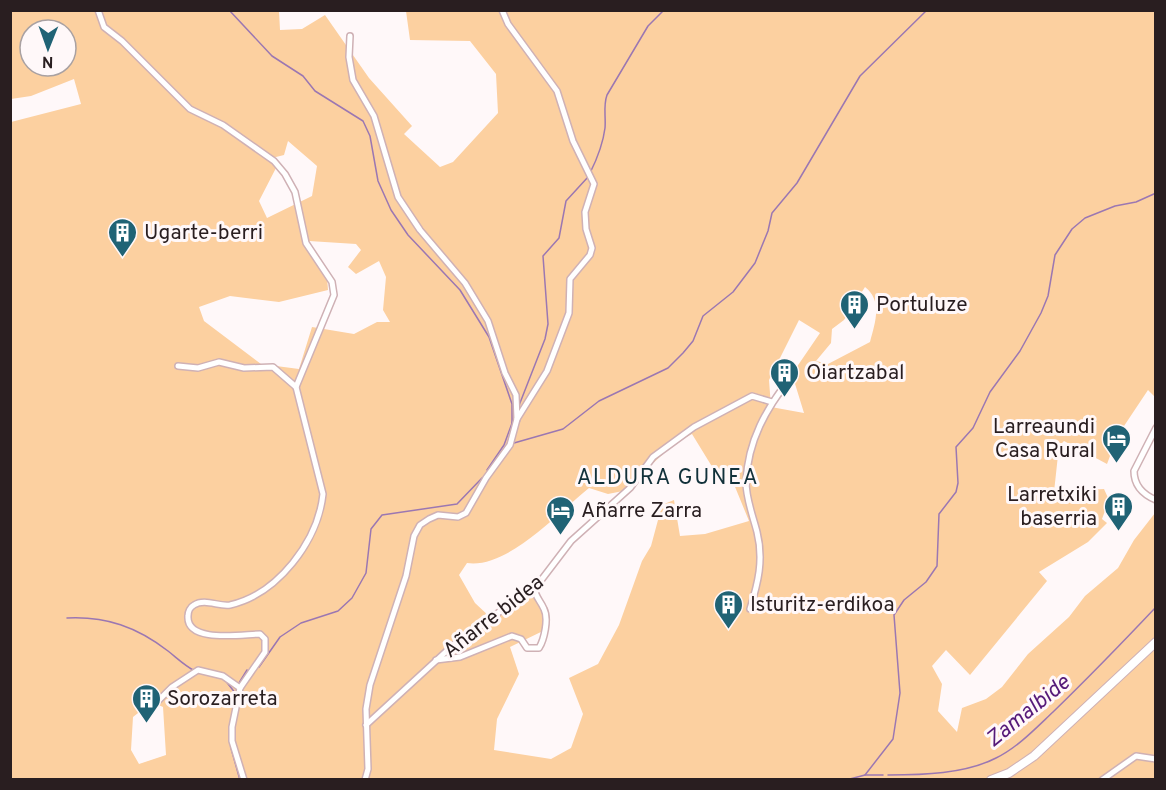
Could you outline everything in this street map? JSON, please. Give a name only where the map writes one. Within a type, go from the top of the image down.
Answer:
[{"type":"main road","points":[[991,780],[1008,773],[1034,756],[1155,642]]},
{"type":"street","points":[[98,10],[110,34],[122,41],[190,110],[223,125],[274,161],[285,174],[295,192],[306,243],[332,282],[334,295],[296,387]]},
{"type":"street","points":[[502,10],[508,24],[546,72],[557,91],[573,141],[594,184],[585,213],[586,230],[592,248],[590,255],[570,279],[569,313],[555,351],[547,371],[517,419]]},
{"type":"street","points":[[350,36],[349,57],[353,80],[374,116],[398,197],[420,230],[465,283],[488,321],[505,373],[516,394],[517,419],[510,446],[486,478],[466,513],[458,517],[438,515],[420,525],[414,536],[406,576],[370,685],[366,725],[368,769],[365,780]]},
{"type":"street","points":[[178,366],[198,368],[219,362],[244,368],[273,368],[296,387],[323,494],[321,508],[310,537],[293,562],[266,589],[248,600],[228,606],[202,602],[192,606],[188,613],[188,622],[194,630],[204,635],[263,636],[266,642],[266,652],[240,688],[232,727],[232,741],[244,780]]},
{"type":"street","points":[[750,609],[760,573],[760,548],[746,483],[757,427],[791,377]]},
{"type":"street","name":"Añarre bidea","points":[[366,725],[436,660],[534,587],[551,570],[571,541],[630,488],[653,457],[694,427],[724,409],[756,396],[772,402]]},
{"type":"street","points":[[1155,428],[1134,471],[1134,478],[1144,494],[1155,500]]},
{"type":"street","points":[[436,660],[460,657],[512,636],[521,639],[527,648],[539,648],[546,621],[545,611],[535,596],[534,587]]},
{"type":"street","points":[[149,710],[172,687],[198,670],[223,676],[240,688]]},
{"type":"street","points":[[1102,780],[1136,756],[1155,759]]},
{"type":"shaded area","points":[[10,11],[279,11],[280,30],[302,29],[325,15],[369,78],[412,126],[404,134],[440,167],[453,162],[498,113],[496,74],[470,41],[410,40],[406,11],[1155,11],[1155,397],[1148,390],[1118,435],[1107,464],[1064,441],[1059,446],[1054,492],[1104,489],[1109,500],[1102,519],[1107,523],[1088,542],[1039,572],[1047,581],[970,675],[946,650],[932,666],[942,684],[938,711],[957,732],[962,708],[986,699],[1002,687],[1028,654],[1069,617],[1085,596],[1118,568],[1134,540],[1155,513],[1155,779],[11,779],[11,122],[81,104],[74,79],[31,96],[11,99]],"holes":[[[288,141],[317,166],[312,196],[267,218],[259,201],[276,168],[272,158],[284,155]],[[309,241],[356,244],[361,250],[348,267],[356,274],[379,261],[386,277],[383,310],[390,322],[377,322],[354,334],[312,327],[299,369],[261,364],[204,321],[199,307],[230,296],[279,302],[328,290],[327,277]],[[865,287],[871,293],[876,306],[870,342],[828,364],[816,361],[831,343],[832,329],[844,320]],[[799,320],[820,333],[792,374],[804,413],[771,407],[769,380]],[[692,434],[719,478],[731,477],[749,521],[705,534],[680,536],[674,500],[654,508],[658,520],[651,546],[642,561],[619,625],[598,664],[569,678],[583,714],[571,748],[551,759],[494,750],[497,719],[519,674],[510,647],[545,630],[544,611],[529,590],[490,617],[475,603],[459,575],[467,563],[483,562],[516,548],[589,488],[608,494],[623,491],[675,443]],[[152,702],[163,707],[166,755],[139,764],[131,750],[133,717]]]},
{"type":"waterway","points":[[229,10],[272,56],[303,76],[315,91],[363,121],[370,136],[378,181],[391,210],[408,235],[460,290],[489,337],[512,404],[512,425]]},
{"type":"waterway","points":[[590,173],[603,140],[607,95],[648,26],[664,10]]},
{"type":"waterway","points":[[514,443],[563,429],[599,401],[668,368],[683,353],[693,341],[703,316],[733,292],[755,263],[768,231],[772,213],[797,183],[860,76],[927,10]]},
{"type":"waterway","points":[[518,408],[545,339],[548,324],[543,256],[559,238],[566,201],[588,177]]},
{"type":"waterway","points":[[865,775],[893,739],[900,693],[894,615],[904,600],[926,582],[937,566],[939,514],[956,492],[958,483],[956,447],[973,428],[990,392],[1020,351],[1041,313],[1048,296],[1055,255],[1072,229],[1085,218],[1115,206],[1136,202],[1156,193]]},
{"type":"waterway","points":[[487,470],[504,445],[515,415]]},
{"type":"waterway","points":[[259,667],[280,637],[301,623],[338,611],[352,598],[366,573],[371,529],[382,515],[457,504],[482,478]]},
{"type":"waterway","name":"Zamalbide","points":[[888,775],[929,774],[957,770],[984,763],[1004,754],[1053,712],[1156,607]]},
{"type":"waterway","points":[[67,618],[108,621],[133,629],[195,671]]},
{"type":"waterway","points":[[239,683],[247,670]]},
{"type":"waterway","points":[[225,680],[236,694]]},
{"type":"waterway","points":[[229,738],[233,710]]},
{"type":"waterway","points":[[231,748],[240,780]]},
{"type":"waterway","name":"Zamalbide","points":[[846,780],[865,775],[883,775]]},
{"type":"place","name":"Ugarte-berri","points":[[123,258]]},
{"type":"place","name":"Portuluze","points":[[855,330]]},
{"type":"place","name":"Oiartzabal","points":[[785,398]]},
{"type":"place","name":"Larreaundi Casa Rural","points":[[1116,464]]},
{"type":"place","name":"Larretxiki baserria","points":[[1118,532]]},
{"type":"place","name":"Añarre Zarra","points":[[560,536]]},
{"type":"place","name":"Isturitz-erdikoa","points":[[729,630]]},
{"type":"place","name":"Sorozarreta","points":[[146,724]]},
{"type":"district","name":"ALDURA GUNEA","points":[[668,476]]}]
